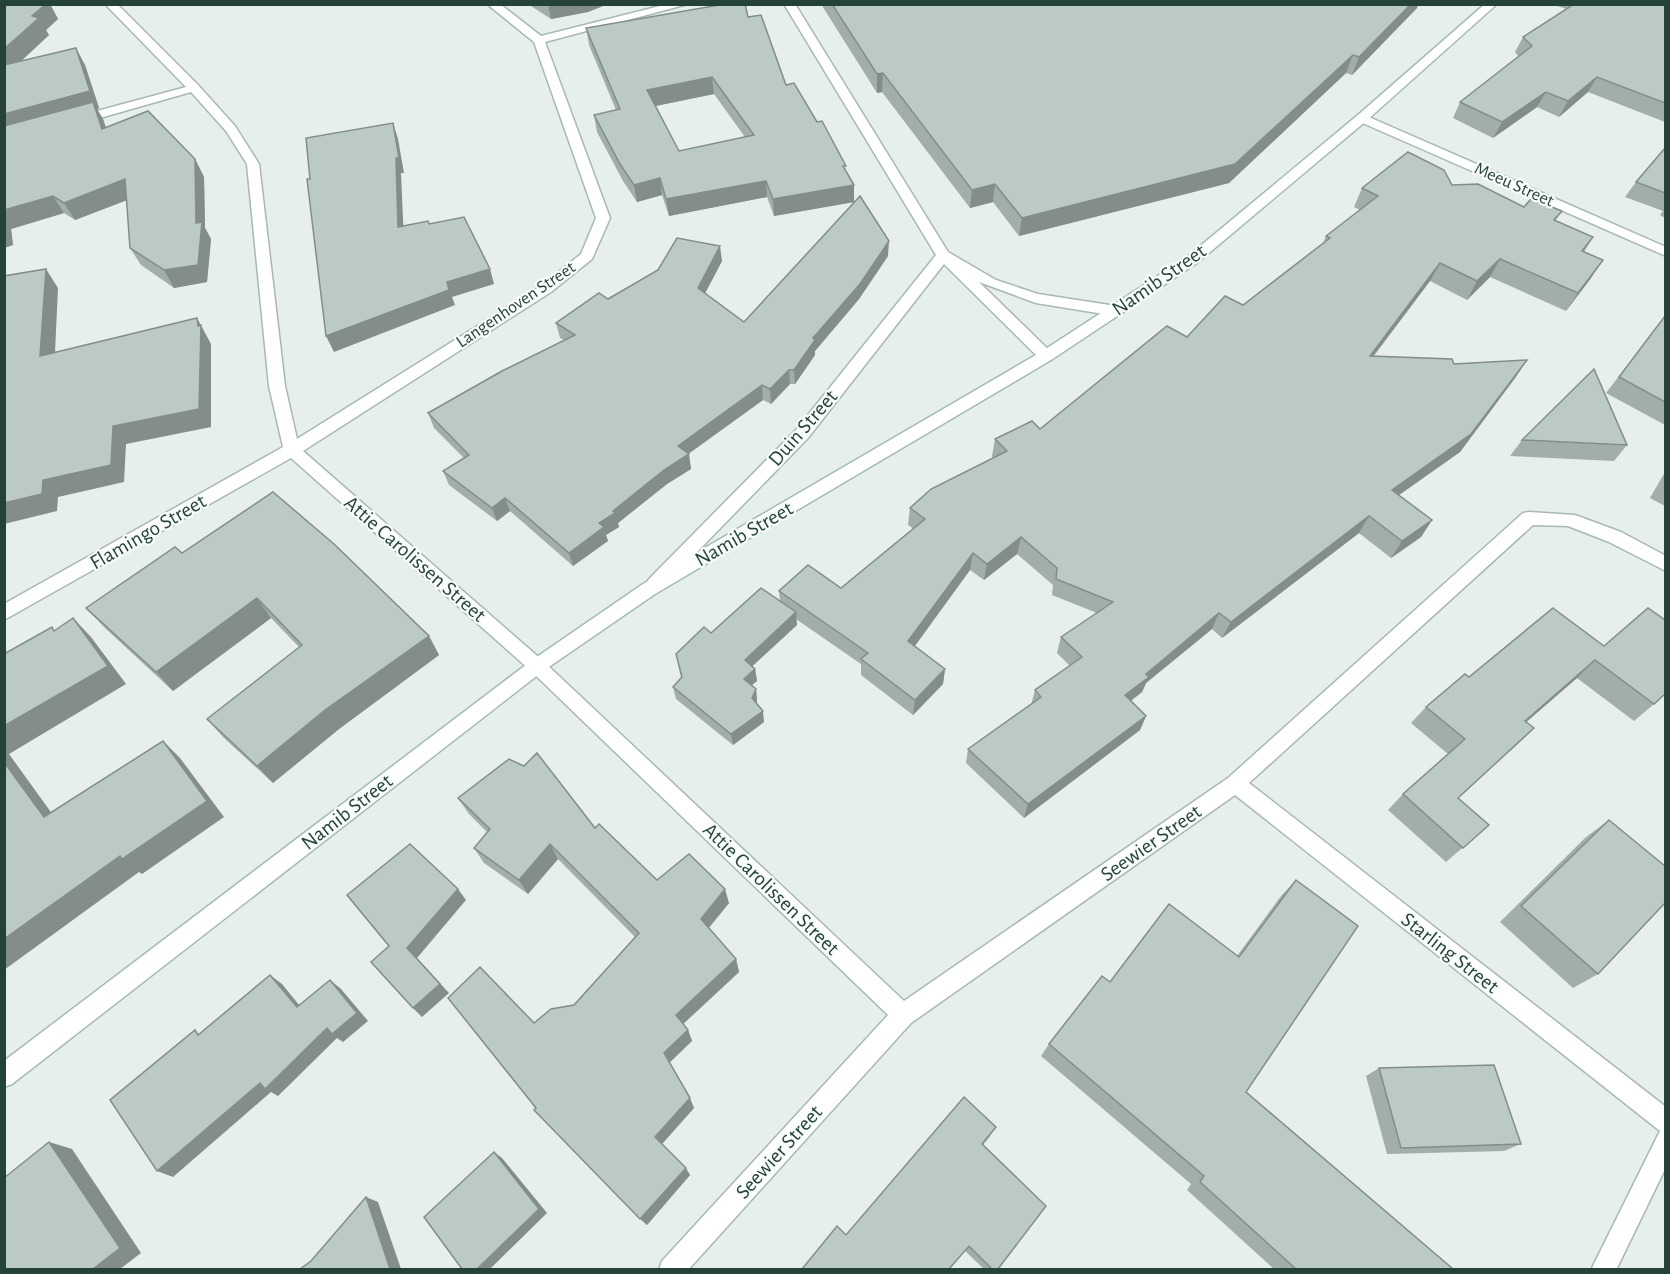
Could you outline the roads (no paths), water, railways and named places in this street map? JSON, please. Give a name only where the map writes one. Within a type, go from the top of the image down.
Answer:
[{"type":"street","points":[[110,4],[194,88],[231,129],[253,164],[277,386],[292,450]]},
{"type":"street","points":[[492,4],[539,40],[683,4]]},
{"type":"street","points":[[789,4],[943,255],[1046,356]]},
{"type":"street","name":"Namib Street","points":[[4,1076],[537,666],[650,589],[1046,356],[1192,260],[1362,118],[1492,4]]},
{"type":"street","name":"Langenhoven Street","points":[[292,450],[546,289],[587,256],[603,218],[539,40]]},
{"type":"street","points":[[72,122],[194,88]]},
{"type":"street","name":"Meeu Street","points":[[1362,118],[1665,252]]},
{"type":"street","points":[[943,255],[991,283],[1036,298],[1116,311]]},
{"type":"street","name":"Duin Street","points":[[650,589],[802,434],[943,255]]},
{"type":"street","name":"Flamingo Street","points":[[4,613],[292,450]]},
{"type":"street","name":"Attie Carolissen Street","points":[[292,450],[537,666],[903,1015]]},
{"type":"street","name":"Seewier Street","points":[[671,1269],[903,1015],[1235,784],[1529,518],[1569,520],[1615,537],[1665,564]]},
{"type":"street","name":"Starling Street","points":[[1235,784],[1665,1122]]},
{"type":"street","points":[[1603,1269],[1665,1140]]}]
